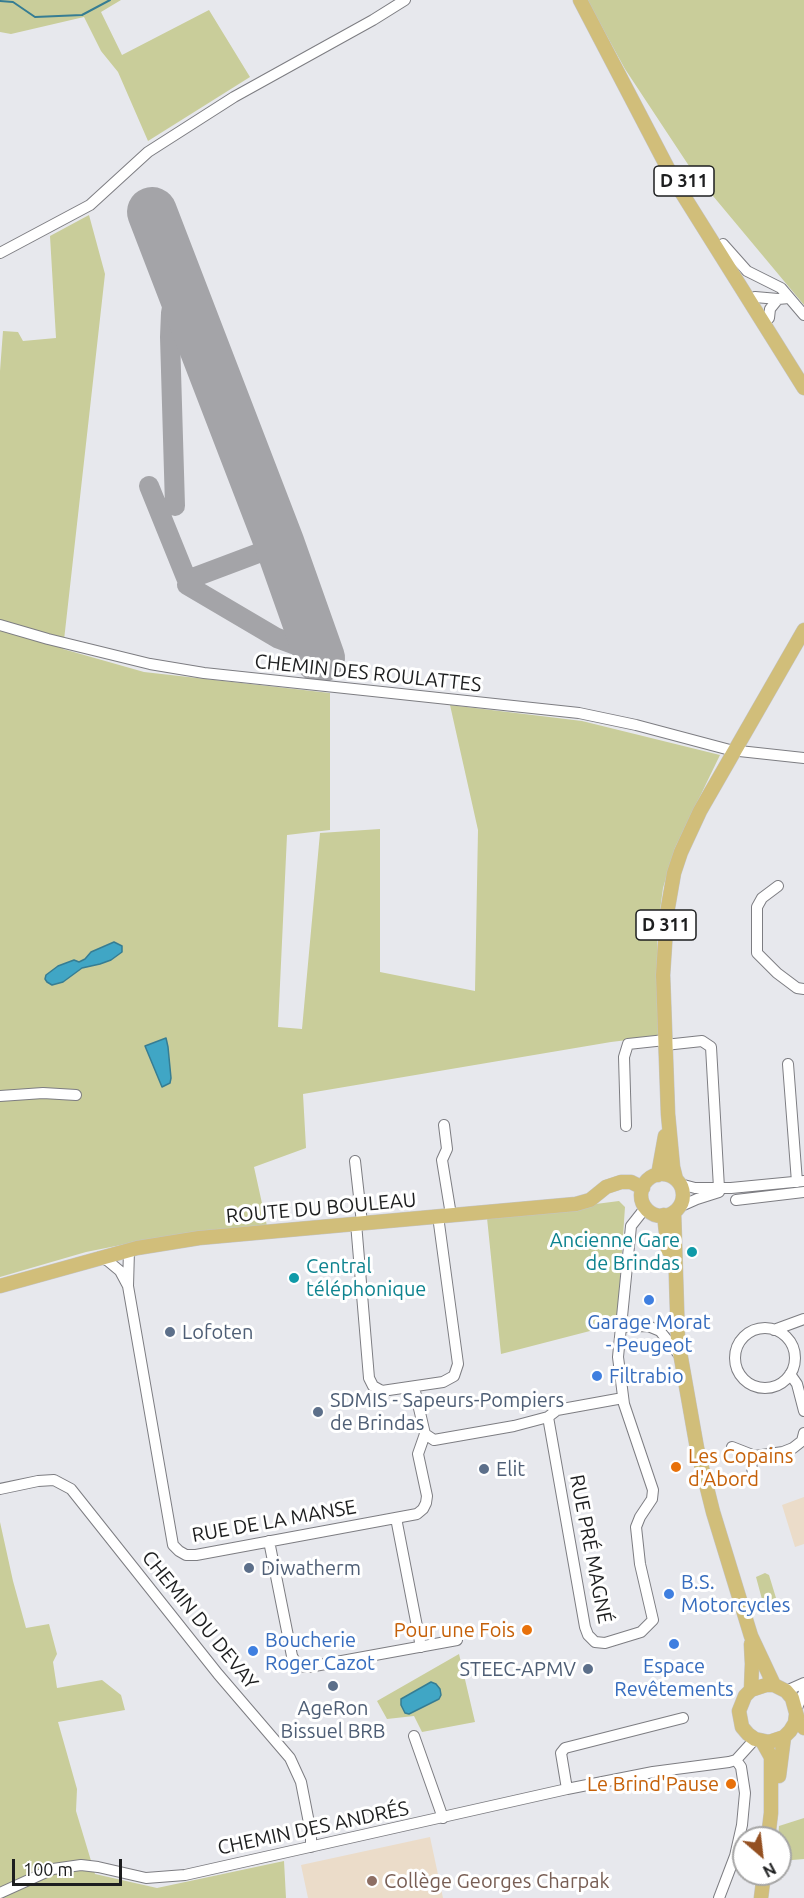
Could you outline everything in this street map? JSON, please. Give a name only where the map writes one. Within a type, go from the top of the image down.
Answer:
[{"type":"main road","name":"D 311","points":[[580,0],[675,182],[752,299],[769,318],[804,375]]},
{"type":"main road","name":"D 311","points":[[644,120],[723,244],[804,388]]},
{"type":"main road","name":"D 311","points":[[678,1182],[673,1167],[668,1114],[663,975],[664,939],[674,873],[700,810],[804,630]]},
{"type":"main road","name":"D 311","points":[[658,1174],[668,1114]]},
{"type":"main road","points":[[672,1212],[657,1215],[646,1207],[642,1195],[643,1188],[646,1182],[658,1174],[664,1174],[678,1182],[683,1196],[672,1212],[678,1341],[687,1402],[703,1475],[751,1636],[780,1688],[792,1698],[796,1713],[804,1728]]},
{"type":"main road","name":"ROUTE DU BOULEAU","points":[[0,1286],[100,1257],[198,1238],[576,1204],[590,1200],[606,1187],[621,1182],[631,1182],[643,1188]]},
{"type":"main road","points":[[751,1636],[751,1690]]},
{"type":"main road","points":[[771,1813],[771,1757],[758,1740],[742,1727],[739,1711],[745,1696],[751,1690],[766,1684],[780,1688]]},
{"type":"main road","points":[[769,1826],[785,1736],[795,1723],[796,1713]]},
{"type":"main road","points":[[758,1740],[769,1742],[785,1736],[804,1736]]},
{"type":"street","points":[[0,253],[90,205],[148,152],[224,104],[405,0]]},
{"type":"street","points":[[723,244],[747,271],[781,288],[783,299]]},
{"type":"street","points":[[770,284],[758,288],[752,299],[783,299],[804,315]]},
{"type":"street","points":[[769,318],[770,309],[783,299]]},
{"type":"street","name":"CHEMIN DES ROULATTES","points":[[0,625],[150,664],[204,673],[579,713],[636,725],[734,751],[804,758]]},
{"type":"street","points":[[778,886],[762,898],[757,907],[757,953],[777,973],[797,988],[804,990]]},
{"type":"street","points":[[626,1126],[624,1057],[628,1044],[702,1041],[711,1047],[719,1188]]},
{"type":"street","points":[[678,1182],[695,1188],[731,1188],[800,1182],[788,1064]]},
{"type":"street","points":[[0,1096],[43,1093],[76,1095]]},
{"type":"street","points":[[355,1161],[369,1378],[373,1386],[382,1391],[443,1382],[454,1376],[458,1364],[444,1216],[442,1160],[447,1149],[444,1125]]},
{"type":"street","points":[[672,1212],[708,1195],[731,1188]]},
{"type":"street","points":[[736,1200],[804,1192]]},
{"type":"street","name":"RUE PRÉ MAGNÉ","points":[[548,1417],[588,1635],[595,1641],[605,1643],[641,1632],[653,1620],[640,1564],[636,1527],[652,1499],[653,1490],[623,1398],[618,1357],[631,1226],[646,1207]]},
{"type":"street","name":"RUE DE LA MANSE","points":[[129,1250],[128,1286],[173,1545],[179,1551],[186,1555],[417,1514],[423,1509],[427,1496],[418,1454],[425,1434]]},
{"type":"street","points":[[100,1257],[120,1271],[128,1286]]},
{"type":"street","points":[[774,1330],[789,1340],[793,1348],[794,1366],[783,1382],[764,1388],[754,1386],[739,1373],[736,1353],[739,1344],[754,1331],[774,1330],[804,1319]]},
{"type":"street","points":[[621,1327],[648,1326],[660,1331],[680,1357]]},
{"type":"street","points":[[790,1374],[797,1384],[804,1411]]},
{"type":"street","points":[[414,1387],[425,1434],[434,1440],[514,1426],[548,1417],[557,1410],[623,1398]]},
{"type":"street","points":[[732,1447],[755,1456],[783,1452],[802,1441],[804,1433]]},
{"type":"street","points":[[749,1455],[754,1478]]},
{"type":"street","name":"CHEMIN DU DEVAY","points":[[0,1489],[54,1480],[70,1489],[218,1674],[290,1758],[301,1782],[311,1833],[311,1847]]},
{"type":"street","points":[[396,1518],[421,1647]]},
{"type":"street","points":[[269,1541],[292,1656],[301,1668],[458,1640]]},
{"type":"street","points":[[780,1688],[804,1683]]},
{"type":"street","points":[[796,1713],[804,1692]]},
{"type":"street","points":[[567,1789],[561,1753],[565,1748],[683,1718]]},
{"type":"street","points":[[719,1898],[735,1856],[742,1825],[745,1793],[738,1758],[742,1727]]},
{"type":"street","points":[[414,1736],[443,1818]]},
{"type":"street","points":[[738,1758],[758,1740]]},
{"type":"street","name":"CHEMIN DES ANDRÉS","points":[[0,1893],[53,1869],[81,1865],[146,1878],[173,1877],[567,1789],[738,1758]]},
{"type":"shaded area","points":[[804,1497],[804,1544],[795,1547],[782,1505]]},
{"type":"shaded area","name":"Collège Georges Charpak","points":[[430,1837],[443,1898],[308,1898],[301,1865]]},
{"type":"green space","points":[[0,0],[121,0],[101,12],[122,55],[209,10],[250,77],[148,141],[118,72],[101,51],[84,17],[11,34],[0,32]]},
{"type":"green space","points":[[587,0],[804,0],[804,305],[693,172],[625,69]]},
{"type":"green space","points":[[89,215],[105,274],[63,649],[144,672],[330,693],[330,830],[287,835],[278,1027],[302,1029],[320,833],[380,829],[380,972],[475,991],[478,830],[450,705],[582,721],[720,755],[675,848],[663,888],[657,933],[660,1036],[611,1042],[303,1094],[306,1148],[254,1167],[267,1226],[136,1242],[86,1252],[0,1277],[0,371],[3,331],[18,332],[23,341],[56,338],[50,236]]},
{"type":"green space","points":[[619,1201],[625,1207],[617,1324],[501,1354],[487,1218]]},
{"type":"green space","points":[[0,1522],[26,1628],[49,1624],[57,1654],[53,1662],[57,1688],[102,1680],[121,1695],[125,1710],[58,1722],[77,1789],[76,1811],[95,1874],[157,1888],[284,1861],[286,1898],[0,1898]]},
{"type":"green space","points":[[765,1573],[769,1575],[776,1598],[769,1604],[763,1603],[756,1577]]},
{"type":"green space","points":[[459,1654],[475,1722],[422,1732],[414,1716],[387,1719],[377,1701]]},
{"type":"green space","points":[[804,1818],[804,1859],[792,1860],[792,1826],[779,1826]]},
{"type":"water","points":[[114,942],[122,946],[122,952],[111,960],[82,968],[63,982],[52,985],[45,979],[46,975],[58,966],[74,960],[79,962],[91,952]]},
{"type":"water","points":[[166,1038],[171,1078],[170,1083],[162,1087],[145,1046]]},
{"type":"water","points":[[431,1682],[440,1689],[439,1699],[409,1714],[405,1713],[401,1699]]},
{"type":"waterway","points":[[0,1],[13,2],[35,17],[82,15],[110,0]]},
{"type":"taxiway","points":[[175,506],[170,337],[171,313],[180,283]]},
{"type":"taxiway","points":[[149,486],[187,580],[280,545]]},
{"type":"taxiway","points":[[187,585],[277,638],[296,645],[317,648]]},
{"type":"runway","points":[[152,212],[280,545],[320,658]]},
{"type":"place","name":"Ancienne Gare de Brindas","points":[[692,1252]]},
{"type":"place","name":"Central téléphonique","points":[[294,1278]]},
{"type":"place","name":"Garage Morat - Peugeot","points":[[649,1300]]},
{"type":"place","name":"Lofoten","points":[[170,1332]]},
{"type":"place","name":"Filtrabio","points":[[597,1376]]},
{"type":"place","name":"SDMIS - Sapeurs-Pompiers de Brindas","points":[[318,1412]]},
{"type":"place","name":"Les Copains d'Abord","points":[[676,1467]]},
{"type":"place","name":"Elit","points":[[484,1469]]},
{"type":"place","name":"Diwatherm","points":[[249,1568]]},
{"type":"place","name":"B.S. Motorcycles","points":[[669,1594]]},
{"type":"place","name":"Pour une Fois","points":[[527,1630]]},
{"type":"place","name":"Espace Revêtements","points":[[674,1644]]},
{"type":"place","name":"Boucherie Roger Cazot","points":[[253,1651]]},
{"type":"place","name":"STEEC-APMV","points":[[588,1669]]},
{"type":"place","name":"AgeRon Bissuel BRB","points":[[333,1686]]},
{"type":"place","name":"Le Brind'Pause","points":[[731,1784]]},
{"type":"place","name":"Collège Georges Charpak","points":[[372,1881]]}]
